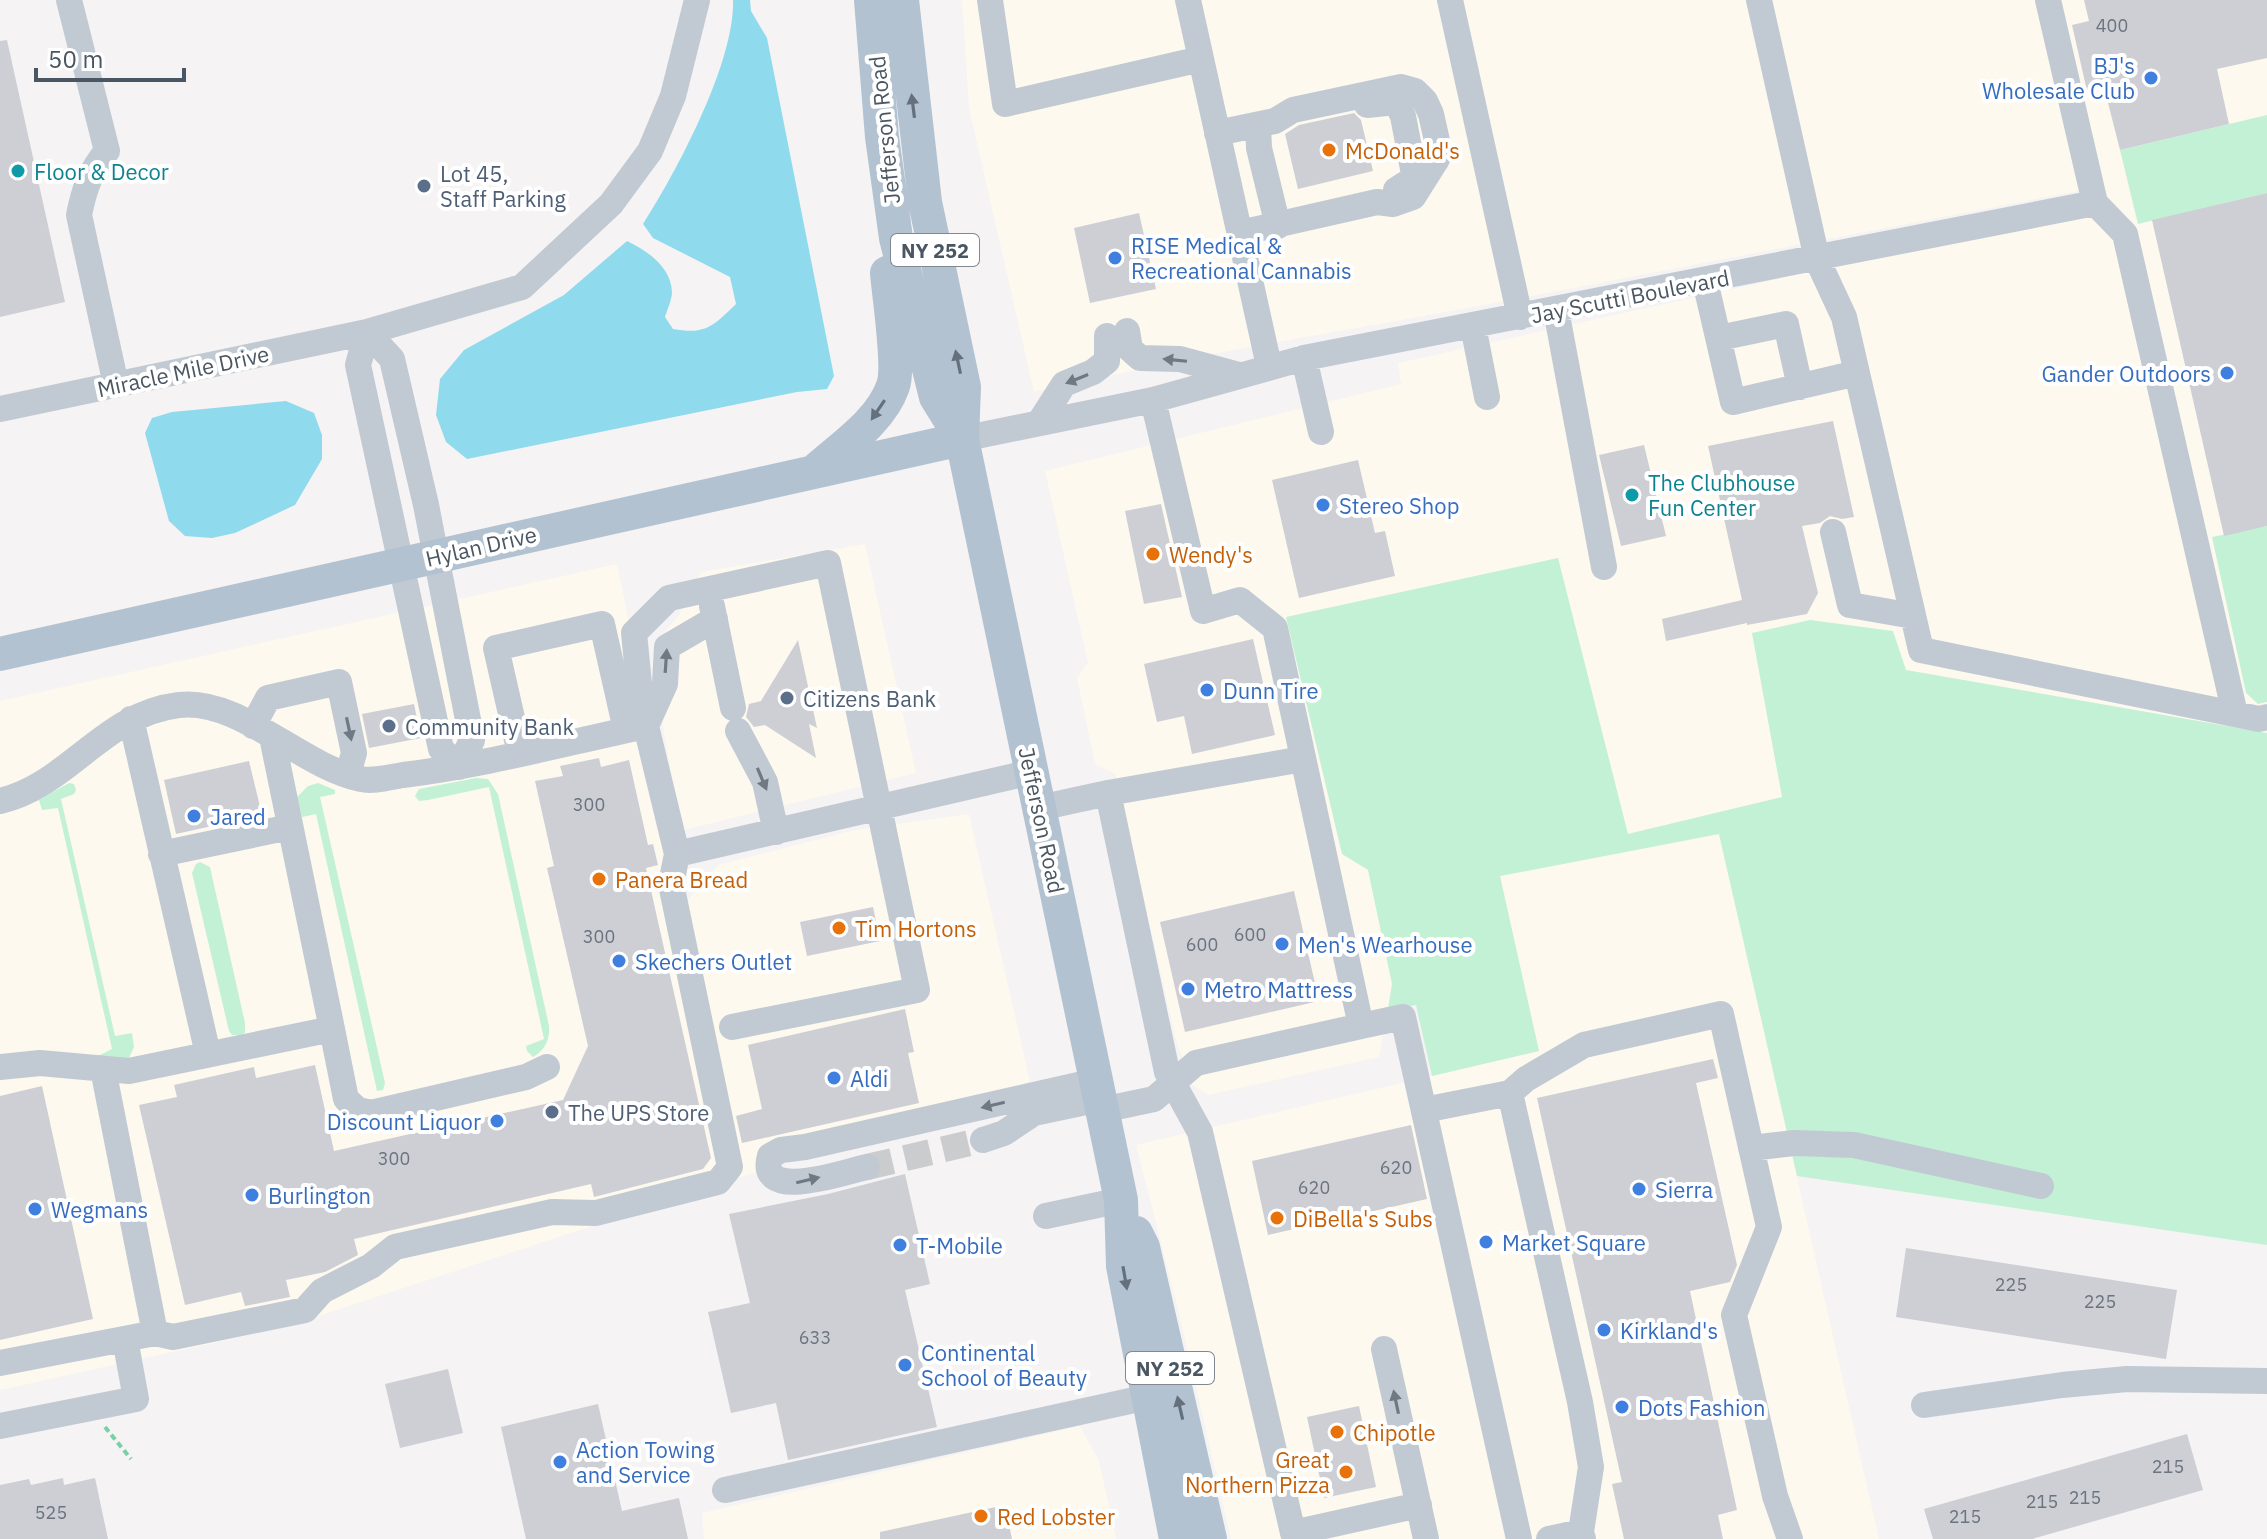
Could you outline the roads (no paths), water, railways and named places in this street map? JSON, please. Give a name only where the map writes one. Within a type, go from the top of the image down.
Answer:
[{"type":"main road","name":"Jefferson Road","points":[[871,0],[882,137],[896,238],[936,397],[962,439]]},
{"type":"main road","name":"Jefferson Road","points":[[902,0],[925,202],[964,387],[962,439],[1121,1200],[1123,1266],[1176,1539]]},
{"type":"main road","points":[[813,472],[874,418],[894,385],[886,263],[890,197]]},
{"type":"main road","name":"Hylan Drive","points":[[0,654],[962,439]]},
{"type":"main road","name":"Jefferson Road","points":[[1121,1200],[1143,1247],[1210,1539]]},
{"type":"street","points":[[69,0],[107,151],[94,167],[84,190],[79,215],[116,385]]},
{"type":"street","name":"Miracle Mile Drive","points":[[0,409],[367,332],[522,287],[611,204],[650,151],[669,106],[697,0]]},
{"type":"street","points":[[990,0],[1005,104],[1201,59]]},
{"type":"street","points":[[1188,0],[1269,366]]},
{"type":"street","points":[[1450,0],[1520,317]]},
{"type":"street","points":[[1759,0],[1817,259],[1844,317],[1921,650],[2259,719],[2267,717]]},
{"type":"street","points":[[2048,0],[2095,203],[2125,234],[2235,714]]},
{"type":"street","points":[[1240,233],[1278,226],[1377,202],[1393,204],[1413,197],[1437,159],[1438,145],[1425,101],[1415,91],[1401,87],[1293,110],[1266,123],[1259,148],[1278,226]]},
{"type":"street","points":[[1217,133],[1396,102],[1403,116],[1414,174],[1401,188],[1390,191],[1377,202]]},
{"type":"street","name":"Jay Scutti Boulevard","points":[[962,439],[1153,400],[1304,358],[2095,203]]},
{"type":"street","points":[[1705,281],[1733,402],[1857,373]]},
{"type":"street","points":[[1556,310],[1604,567]]},
{"type":"street","points":[[1719,338],[1786,324],[1800,387]]},
{"type":"street","points":[[1473,326],[1487,397]]},
{"type":"street","points":[[367,332],[392,359],[436,557],[472,740],[459,767]]},
{"type":"street","points":[[367,332],[358,365],[441,749],[459,767]]},
{"type":"street","points":[[1039,423],[1064,384],[1093,372],[1107,361],[1117,334],[1140,358],[1180,359],[1239,375]]},
{"type":"street","points":[[1304,358],[1321,432]]},
{"type":"street","points":[[1153,400],[1203,611],[1240,600],[1275,628],[1361,1026]]},
{"type":"street","points":[[1833,532],[1850,605],[1913,616]]},
{"type":"street","points":[[636,728],[640,694],[634,633],[669,598],[828,563],[917,990],[732,1027]]},
{"type":"street","points":[[709,589],[736,719],[765,782],[776,832]]},
{"type":"street","points":[[0,801],[13,798],[60,772],[114,728],[143,713],[181,705],[220,709],[306,759],[363,780],[459,767],[636,728],[665,684],[667,647],[715,619]]},
{"type":"street","points":[[0,1363],[155,1333],[173,1337],[305,1310],[322,1291],[371,1266],[395,1247],[552,1212],[596,1213],[718,1182],[730,1167],[671,884],[677,854],[602,624],[496,648],[520,753]]},
{"type":"street","points":[[348,774],[354,753],[339,682],[268,698],[262,732],[290,827],[346,1099],[358,1110],[371,1113],[526,1077],[547,1067]]},
{"type":"street","points":[[131,719],[208,1054]]},
{"type":"street","points":[[1039,808],[1303,759]]},
{"type":"street","points":[[677,854],[1032,772]]},
{"type":"street","points":[[1108,793],[1167,1072],[1200,1132],[1293,1533],[1419,1505]]},
{"type":"street","points":[[161,854],[290,827]]},
{"type":"street","points":[[1424,1110],[1510,1093],[1526,1079],[1584,1045],[1721,1014],[1769,1227],[1734,1315],[1775,1496],[1790,1539]]},
{"type":"street","points":[[867,1167],[793,1184],[776,1179],[768,1164],[770,1156],[781,1150],[1100,1097],[1154,1099],[1196,1063],[1403,1017],[1519,1539]]},
{"type":"street","points":[[0,1067],[40,1063],[129,1071],[332,1029]]},
{"type":"street","points":[[103,1069],[155,1333]]},
{"type":"street","points":[[1510,1093],[1580,1402],[1591,1467],[1582,1535],[1549,1539]]},
{"type":"street","points":[[983,1140],[1004,1133],[1034,1113],[1100,1097]]},
{"type":"street","points":[[1751,1148],[1794,1143],[1854,1145],[2041,1186]]},
{"type":"street","points":[[1046,1216],[1121,1200]]},
{"type":"street","points":[[0,1426],[136,1399],[125,1339]]},
{"type":"street","points":[[1384,1349],[1426,1539]]},
{"type":"street","points":[[1924,1405],[2127,1379],[2267,1381]]},
{"type":"street","points":[[725,1490],[1148,1397]]},
{"type":"water","points":[[733,0],[750,0],[751,11],[767,38],[834,376],[827,389],[797,392],[467,459],[446,442],[436,415],[440,379],[464,350],[564,295],[627,241],[650,255],[668,275],[672,292],[665,317],[673,329],[701,330],[736,304],[730,277],[653,238],[643,224],[702,115],[725,54]]},
{"type":"water","points":[[286,401],[314,413],[322,435],[322,459],[295,505],[235,533],[212,538],[185,536],[169,521],[145,433],[152,418],[172,412]]},
{"type":"tunnel","points":[[867,1167],[983,1140]]},
{"type":"place","name":"BJ's Wholesale Club","points":[[2151,78]]},
{"type":"place","name":"McDonald's","points":[[1329,150]]},
{"type":"place","name":"Floor & Decor","points":[[18,171]]},
{"type":"place","name":"Lot 45, Staff Parking","points":[[424,186]]},
{"type":"place","name":"RISE Medical & Recreational Cannabis","points":[[1115,258]]},
{"type":"place","name":"Gander Outdoors","points":[[2227,373]]},
{"type":"place","name":"The Clubhouse Fun Center","points":[[1632,495]]},
{"type":"place","name":"Stereo Shop","points":[[1323,505]]},
{"type":"place","name":"Wendy's","points":[[1153,554]]},
{"type":"place","name":"Dunn Tire","points":[[1207,690]]},
{"type":"place","name":"Citizens Bank","points":[[787,698]]},
{"type":"place","name":"Community Bank","points":[[389,726]]},
{"type":"place","name":"Jared","points":[[194,816]]},
{"type":"place","name":"Panera Bread","points":[[599,879]]},
{"type":"place","name":"Tim Hortons","points":[[839,928]]},
{"type":"place","name":"Men's Wearhouse","points":[[1282,944]]},
{"type":"place","name":"Skechers Outlet","points":[[619,961]]},
{"type":"place","name":"Metro Mattress","points":[[1188,989]]},
{"type":"place","name":"Aldi","points":[[834,1078]]},
{"type":"place","name":"The UPS Store","points":[[552,1112]]},
{"type":"place","name":"Discount Liquor","points":[[497,1121]]},
{"type":"place","name":"Sierra","points":[[1639,1189]]},
{"type":"place","name":"Burlington","points":[[252,1195]]},
{"type":"place","name":"Wegmans","points":[[35,1209]]},
{"type":"place","name":"DiBella's Subs","points":[[1277,1218]]},
{"type":"place","name":"Market Square","points":[[1486,1242]]},
{"type":"place","name":"T-Mobile","points":[[900,1245]]},
{"type":"place","name":"Kirkland's","points":[[1604,1330]]},
{"type":"place","name":"Continental School of Beauty","points":[[905,1365]]},
{"type":"place","name":"Dots Fashion","points":[[1622,1407]]},
{"type":"place","name":"Chipotle","points":[[1337,1432]]},
{"type":"place","name":"Action Towing and Service","points":[[560,1462]]},
{"type":"place","name":"Great Northern Pizza","points":[[1346,1472]]},
{"type":"place","name":"Red Lobster","points":[[981,1516]]}]
